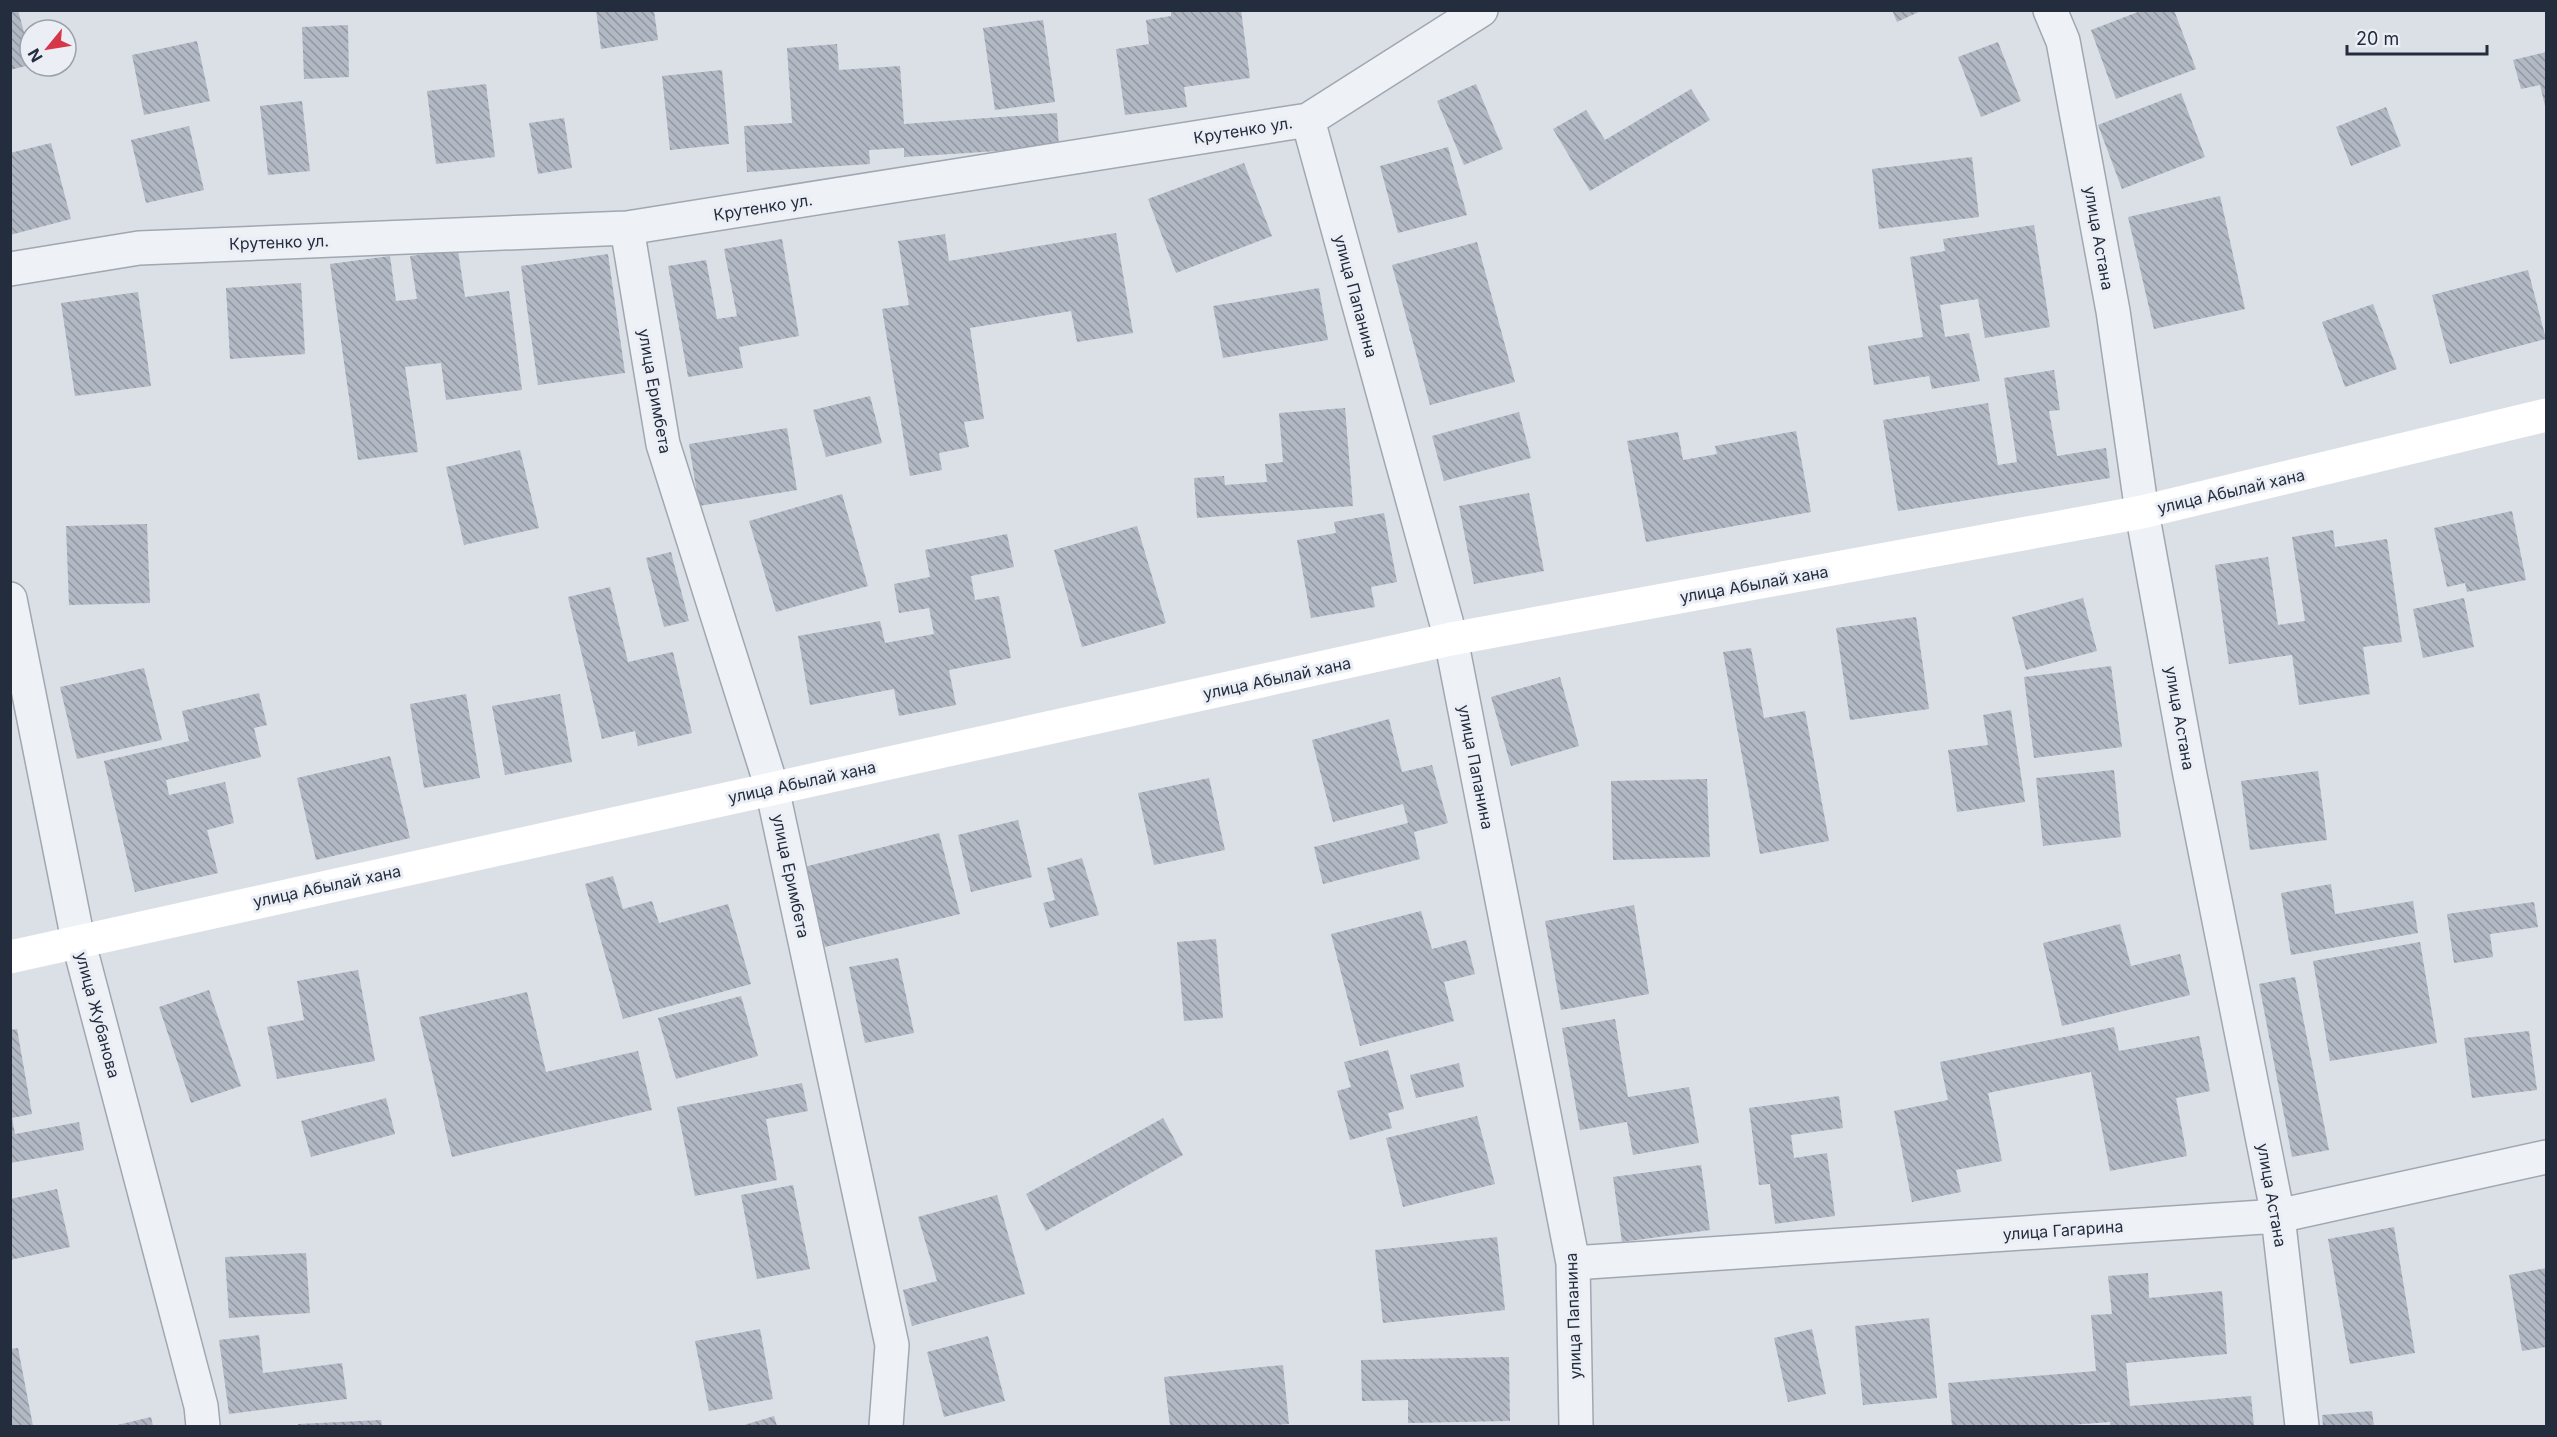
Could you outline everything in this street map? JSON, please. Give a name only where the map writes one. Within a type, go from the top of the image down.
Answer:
[{"type":"street","name":"Крутенко ул.","points":[[10,269],[139,248],[627,228],[1308,120],[1481,10]]},
{"type":"street","name":"улица Астана","points":[[2050,10],[2063,41],[2113,311],[2142,512],[2189,770],[2278,1216],[2302,1426]]},
{"type":"street","name":"улица Папанина","points":[[1308,120],[1451,639],[1573,1263],[1576,1426]]},
{"type":"street","name":"улица Еримбета","points":[[627,228],[663,444],[772,788],[892,1345],[886,1426]]},
{"type":"street","name":"улица Абылай хана","points":[[10,957],[78,940],[1451,639],[2142,512],[2547,415]]},
{"type":"street","name":"улица Жубанова","points":[[10,599],[78,940],[201,1406],[203,1426]]},
{"type":"street","name":"улица Гагарина","points":[[1573,1263],[2278,1216],[2547,1157]]},
{"type":"building","points":[[10,10],[18,10],[20,18],[18,18],[18,68],[10,70]]},
{"type":"building","points":[[596,10],[654,10],[658,40],[601,49]]},
{"type":"building","points":[[1171,10],[1241,10],[1250,78],[1184,87],[1187,107],[1125,115],[1116,49],[1149,44],[1146,20],[1171,16]]},
{"type":"building","points":[[1892,10],[1923,10],[1897,22]]},
{"type":"building","points":[[2143,10],[2174,10],[2196,69],[2116,99],[2091,30]]},
{"type":"building","points":[[1043,20],[1055,102],[995,110],[983,28]]},
{"type":"building","points":[[348,25],[349,77],[304,79],[302,27]]},
{"type":"building","points":[[197,41],[210,101],[144,115],[132,55]]},
{"type":"building","points":[[1998,42],[2021,101],[1981,117],[1958,57]]},
{"type":"building","points":[[837,44],[839,70],[900,66],[904,124],[1057,113],[1059,147],[904,157],[904,148],[869,150],[870,164],[747,172],[744,126],[792,123],[787,48]]},
{"type":"building","points":[[2546,52],[2546,110],[2540,85],[2521,89],[2513,60]]},
{"type":"building","points":[[722,70],[729,144],[670,150],[662,76]]},
{"type":"building","points":[[486,84],[495,157],[436,164],[427,91]]},
{"type":"building","points":[[1476,84],[1503,149],[1464,165],[1437,101]]},
{"type":"building","points":[[1691,89],[1710,120],[1590,191],[1553,129],[1586,110],[1605,140]]},
{"type":"building","points":[[2181,93],[2205,157],[2122,189],[2098,125]]},
{"type":"building","points":[[302,101],[310,171],[268,175],[260,106]]},
{"type":"building","points":[[2386,107],[2401,146],[2351,166],[2336,127]]},
{"type":"building","points":[[564,118],[572,168],[538,174],[529,123]]},
{"type":"building","points":[[189,126],[204,190],[146,203],[131,140]]},
{"type":"building","points":[[51,143],[71,219],[10,235],[10,153]]},
{"type":"building","points":[[1448,147],[1467,215],[1398,233],[1380,166]]},
{"type":"building","points":[[1972,157],[1979,217],[1879,229],[1872,169]]},
{"type":"building","points":[[1244,163],[1272,236],[1176,273],[1148,199]]},
{"type":"building","points":[[2220,196],[2245,309],[2154,329],[2128,217]]},
{"type":"building","points":[[2034,225],[2050,327],[1985,338],[1978,299],[1940,305],[1945,337],[1969,333],[1980,381],[1932,389],[1929,376],[1874,385],[1868,346],[1923,337],[1910,257],[1945,251],[1943,239]]},
{"type":"building","points":[[1116,233],[1133,333],[1077,342],[1071,311],[970,328],[984,419],[964,422],[969,447],[939,453],[942,470],[910,476],[882,309],[909,305],[898,241],[945,234],[949,261]]},
{"type":"building","points":[[782,239],[799,336],[739,347],[743,368],[688,377],[668,266],[706,260],[717,319],[737,316],[724,249]]},
{"type":"building","points":[[1477,242],[1515,382],[1430,405],[1392,265]]},
{"type":"building","points":[[458,250],[465,297],[509,291],[522,390],[446,400],[441,363],[405,367],[418,452],[358,460],[330,264],[390,256],[396,301],[417,299],[410,256]]},
{"type":"building","points":[[608,254],[625,373],[538,385],[521,266]]},
{"type":"building","points":[[2528,270],[2546,339],[2450,364],[2432,295]]},
{"type":"building","points":[[301,283],[305,354],[230,359],[226,288]]},
{"type":"building","points":[[1319,288],[1328,340],[1223,358],[1213,306]]},
{"type":"building","points":[[138,292],[151,386],[75,396],[61,303]]},
{"type":"building","points":[[2373,304],[2397,369],[2345,387],[2322,322]]},
{"type":"building","points":[[2054,370],[2060,410],[2049,411],[2057,456],[2106,448],[2110,478],[1898,511],[1883,420],[1988,403],[1998,465],[2017,462],[2004,378]]},
{"type":"building","points":[[870,396],[882,443],[826,457],[813,410]]},
{"type":"building","points":[[1345,408],[1353,506],[1197,518],[1194,478],[1224,476],[1225,485],[1267,482],[1265,464],[1283,462],[1279,413]]},
{"type":"building","points":[[1519,412],[1531,458],[1444,481],[1432,436]]},
{"type":"building","points":[[787,428],[797,490],[699,506],[689,444]]},
{"type":"building","points":[[1796,431],[1811,512],[1646,542],[1627,441],[1678,432],[1683,460],[1717,454],[1715,446]]},
{"type":"building","points":[[520,450],[539,528],[464,545],[446,467]]},
{"type":"building","points":[[1529,493],[1544,571],[1474,584],[1459,506]]},
{"type":"building","points":[[842,494],[868,586],[776,612],[749,521]]},
{"type":"building","points":[[2512,511],[2526,580],[2467,592],[2465,583],[2447,587],[2434,528]]},
{"type":"building","points":[[1384,513],[1397,582],[1371,587],[1375,607],[1311,618],[1297,540],[1336,533],[1334,522]]},
{"type":"building","points":[[147,524],[150,603],[69,605],[66,526]]},
{"type":"building","points":[[1137,526],[1166,623],[1082,647],[1054,550]]},
{"type":"building","points":[[2333,530],[2335,547],[2387,539],[2402,642],[2363,647],[2370,694],[2299,705],[2292,655],[2229,664],[2215,565],[2268,557],[2278,625],[2305,621],[2292,537]]},
{"type":"building","points":[[1007,534],[1014,567],[971,576],[975,600],[999,596],[1011,658],[949,670],[956,705],[899,716],[894,689],[810,705],[798,636],[880,621],[885,643],[934,634],[929,608],[899,613],[894,584],[930,577],[925,550]]},
{"type":"building","points":[[671,552],[689,621],[664,627],[646,558]]},
{"type":"building","points":[[610,587],[628,662],[673,652],[692,733],[638,746],[635,731],[602,739],[568,597]]},
{"type":"building","points":[[2083,598],[2097,651],[2026,670],[2012,617]]},
{"type":"building","points":[[2464,598],[2474,647],[2423,658],[2413,609]]},
{"type":"building","points":[[1916,617],[1929,709],[1850,720],[1836,628]]},
{"type":"building","points":[[1751,648],[1764,718],[1805,711],[1829,841],[1760,854],[1723,652]]},
{"type":"building","points":[[2111,666],[2122,747],[2034,758],[2024,677]]},
{"type":"building","points":[[144,668],[162,740],[77,759],[60,687]]},
{"type":"building","points":[[1560,677],[1579,746],[1511,766],[1491,697]]},
{"type":"building","points":[[259,693],[267,725],[254,728],[261,757],[166,780],[169,795],[225,782],[234,823],[207,830],[218,873],[135,892],[104,761],[189,741],[182,711]]},
{"type":"building","points":[[466,694],[480,778],[424,788],[410,704]]},
{"type":"building","points":[[560,694],[572,762],[505,775],[492,706]]},
{"type":"building","points":[[2011,710],[2025,802],[1957,812],[1948,750],[1988,745],[1983,715]]},
{"type":"building","points":[[1389,719],[1402,772],[1432,765],[1448,823],[1414,832],[1420,859],[1323,884],[1314,847],[1408,823],[1403,804],[1333,822],[1312,740]]},
{"type":"building","points":[[390,756],[410,838],[316,860],[297,778]]},
{"type":"building","points":[[2114,770],[2121,837],[2043,846],[2036,778]]},
{"type":"building","points":[[2318,771],[2327,840],[2250,850],[2241,781]]},
{"type":"building","points":[[1209,778],[1225,850],[1154,865],[1138,793]]},
{"type":"building","points":[[1707,779],[1710,857],[1613,860],[1611,781]]},
{"type":"building","points":[[1018,820],[1032,877],[971,892],[958,835]]},
{"type":"building","points":[[939,833],[960,914],[825,947],[804,867]]},
{"type":"building","points":[[1082,858],[1099,915],[1050,928],[1043,903],[1055,900],[1047,868]]},
{"type":"building","points":[[613,876],[623,909],[652,901],[659,923],[728,904],[751,984],[623,1019],[585,884]]},
{"type":"building","points":[[2331,884],[2335,914],[2413,901],[2418,933],[2291,955],[2281,893]]},
{"type":"building","points":[[2534,902],[2538,927],[2490,934],[2493,957],[2454,963],[2447,914]]},
{"type":"building","points":[[1634,905],[1649,994],[1561,1010],[1545,921]]},
{"type":"building","points":[[1421,911],[1432,949],[1466,940],[1475,974],[1444,982],[1454,1021],[1360,1046],[1331,934]]},
{"type":"building","points":[[2120,924],[2131,966],[2180,954],[2190,995],[2062,1026],[2043,943]]},
{"type":"building","points":[[1216,939],[1223,1018],[1184,1021],[1177,942]]},
{"type":"building","points":[[2420,942],[2437,1043],[2330,1061],[2313,961]]},
{"type":"building","points":[[898,958],[914,1033],[865,1043],[849,967]]},
{"type":"building","points":[[358,970],[375,1061],[277,1079],[267,1027],[304,1020],[297,981]]},
{"type":"building","points":[[2295,977],[2329,1150],[2292,1157],[2259,984]]},
{"type":"building","points":[[209,990],[241,1086],[191,1103],[159,1007]]},
{"type":"building","points":[[527,992],[546,1072],[638,1051],[652,1110],[452,1157],[419,1017]]},
{"type":"building","points":[[741,996],[758,1056],[676,1079],[658,1018]]},
{"type":"building","points":[[1615,1019],[1628,1097],[1689,1087],[1699,1143],[1633,1155],[1627,1122],[1580,1130],[1562,1028]]},
{"type":"building","points":[[2114,1027],[2119,1051],[2199,1036],[2210,1091],[2176,1098],[2187,1156],[2110,1171],[2091,1072],[1988,1093],[2002,1161],[1956,1170],[1961,1192],[1912,1202],[1894,1111],[1948,1100],[1940,1062]]},
{"type":"building","points":[[17,1029],[32,1114],[12,1118],[15,1134],[79,1122],[84,1150],[10,1163],[10,1030]]},
{"type":"building","points":[[2529,1031],[2537,1090],[2472,1098],[2464,1038]]},
{"type":"building","points":[[1388,1050],[1404,1109],[1388,1113],[1392,1128],[1350,1140],[1337,1091],[1351,1087],[1344,1062]]},
{"type":"building","points":[[1459,1063],[1464,1087],[1416,1098],[1410,1075]]},
{"type":"building","points":[[802,1083],[808,1111],[766,1119],[777,1180],[695,1196],[677,1107]]},
{"type":"building","points":[[1839,1096],[1843,1128],[1791,1135],[1794,1158],[1827,1153],[1835,1216],[1775,1224],[1770,1184],[1759,1185],[1749,1108]]},
{"type":"building","points":[[386,1098],[395,1134],[311,1157],[301,1121]]},
{"type":"building","points":[[1477,1116],[1495,1184],[1403,1207],[1386,1138]]},
{"type":"building","points":[[1163,1118],[1183,1155],[1046,1231],[1026,1194]]},
{"type":"building","points":[[1701,1165],[1710,1230],[1622,1242],[1613,1177]]},
{"type":"building","points":[[793,1185],[810,1269],[757,1279],[741,1195]]},
{"type":"building","points":[[57,1189],[70,1247],[10,1260],[10,1199]]},
{"type":"building","points":[[997,1195],[1025,1294],[912,1326],[903,1290],[937,1281],[918,1217]]},
{"type":"building","points":[[2394,1227],[2415,1353],[2350,1364],[2328,1239]]},
{"type":"building","points":[[1497,1237],[1505,1310],[1383,1323],[1375,1250]]},
{"type":"building","points":[[306,1253],[310,1313],[229,1318],[225,1257]]},
{"type":"building","points":[[2546,1268],[2546,1347],[2522,1351],[2509,1275]]},
{"type":"building","points":[[2148,1273],[2149,1298],[2222,1291],[2227,1354],[2126,1363],[2130,1406],[2251,1396],[2254,1426],[2110,1426],[2110,1422],[2059,1426],[1952,1426],[1948,1383],[2096,1371],[2091,1315],[2112,1314],[2108,1276]]},
{"type":"building","points":[[1929,1318],[1937,1398],[1863,1405],[1855,1326]]},
{"type":"building","points":[[760,1329],[773,1399],[709,1411],[695,1341]]},
{"type":"building","points":[[1812,1329],[1826,1394],[1788,1402],[1774,1338]]},
{"type":"building","points":[[259,1335],[263,1373],[342,1363],[347,1399],[229,1414],[219,1340]]},
{"type":"building","points":[[988,1336],[1005,1401],[944,1417],[927,1352]]},
{"type":"building","points":[[18,1348],[33,1426],[10,1426],[10,1349]]},
{"type":"building","points":[[1509,1357],[1510,1421],[1408,1423],[1408,1400],[1362,1401],[1361,1360]]},
{"type":"building","points":[[1283,1365],[1289,1424],[1170,1426],[1164,1377]]},
{"type":"building","points":[[2372,1411],[2374,1426],[2323,1426],[2322,1415]]},
{"type":"building","points":[[774,1416],[777,1426],[741,1426]]},
{"type":"building","points":[[151,1417],[153,1426],[113,1426]]},
{"type":"building","points":[[381,1420],[382,1426],[298,1426],[298,1424]]}]
